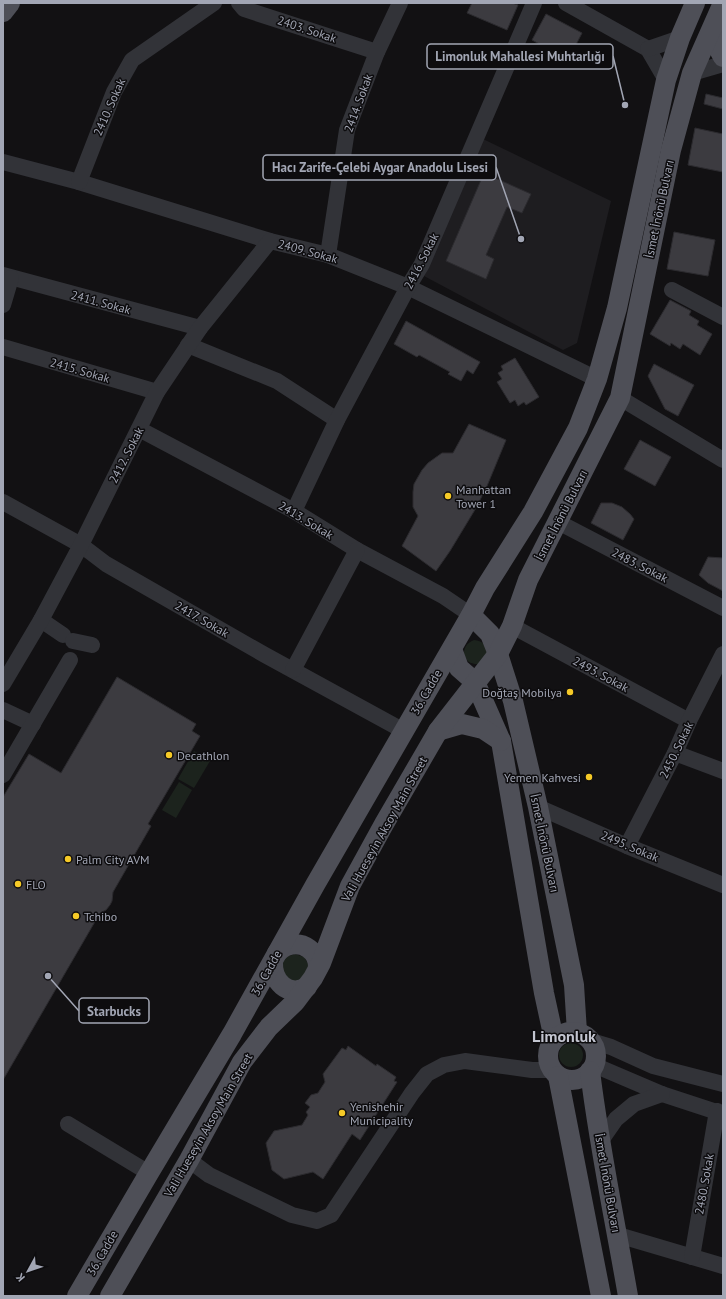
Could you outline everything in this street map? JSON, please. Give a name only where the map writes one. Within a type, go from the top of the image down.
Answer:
[{"type":"main road","points":[[3,12],[10,3]]},
{"type":"main road","name":"İsmet İnönü Bulvarı","points":[[452,649],[485,588],[532,512],[578,428],[597,379],[616,308],[666,80],[680,38],[695,3]]},
{"type":"main road","points":[[720,10],[717,46],[723,57]]},
{"type":"main road","name":"İsmet İnönü Bulvarı","points":[[584,1037],[538,806],[513,701],[498,654],[512,626],[528,580],[620,398],[671,150],[692,73],[720,10]]},
{"type":"main road","points":[[471,615],[490,634],[498,654]]},
{"type":"main road","points":[[452,649],[459,668],[475,682]]},
{"type":"main road","name":"36. Cadde","points":[[77,1296],[232,1034],[452,649]]},
{"type":"main road","name":"Vali Hueseyin Aksoy Main Street","points":[[110,1296],[189,1160],[242,1062],[269,1027],[295,1002],[307,987],[318,968],[350,886],[438,731],[498,654]]},
{"type":"main road","name":"İsmet İnönü Bulvarı","points":[[475,682],[501,741],[544,993],[554,1039]]},
{"type":"main road","points":[[438,731],[462,724],[483,729],[501,741]]},
{"type":"main road","points":[[307,987],[297,990],[290,989],[284,987],[278,982],[274,976],[275,957],[287,946],[294,944],[301,945],[313,952],[317,958],[318,968]]},
{"type":"main road","points":[[555,1073],[565,1079],[572,1080],[585,1076],[592,1068],[596,1057],[595,1049],[584,1037],[569,1032],[561,1034],[554,1039],[548,1054],[549,1062],[555,1073],[602,1296]]},
{"type":"main road","name":"İsmet İnönü Bulvarı","points":[[592,1068],[600,1142],[628,1296]]},
{"type":"street","name":"2410. Sokak","points":[[79,182],[114,92],[132,60],[214,3]]},
{"type":"street","name":"2403. Sokak","points":[[239,3],[244,9],[377,52]]},
{"type":"street","name":"2414. Sokak","points":[[328,255],[347,130],[377,52],[400,3]]},
{"type":"street","name":"2416. Sokak","points":[[294,512],[337,420],[408,287],[422,264],[534,3]]},
{"type":"street","points":[[566,3],[648,49],[666,80]]},
{"type":"street","points":[[648,49],[680,38]]},
{"type":"street","points":[[692,73],[723,64]]},
{"type":"street","name":"2409. Sokak","points":[[3,162],[79,182],[270,241],[328,255],[408,287],[597,379]]},
{"type":"street","name":"2412. Sokak","points":[[3,684],[41,620],[81,545],[157,392],[200,328],[270,241]]},
{"type":"street","points":[[3,305],[7,277]]},
{"type":"street","name":"2411. Sokak","points":[[7,277],[200,328]]},
{"type":"street","points":[[672,290],[723,317]]},
{"type":"street","points":[[188,345],[277,381],[337,420]]},
{"type":"street","name":"2415. Sokak","points":[[3,347],[157,392]]},
{"type":"street","points":[[620,398],[723,460]]},
{"type":"street","name":"2413. Sokak","points":[[139,429],[294,512],[357,550],[443,596],[471,615]]},
{"type":"street","name":"2417. Sokak","points":[[3,502],[81,545],[106,564],[258,651],[404,731]]},
{"type":"street","name":"2483. Sokak","points":[[558,522],[723,608]]},
{"type":"street","points":[[293,670],[357,550]]},
{"type":"street","points":[[41,620],[68,638],[92,645]]},
{"type":"street","name":"2493. Sokak","points":[[512,626],[689,721]]},
{"type":"street","points":[[3,775],[70,660]]},
{"type":"street","name":"2450. Sokak","points":[[627,846],[675,753],[689,721],[721,664]]},
{"type":"street","points":[[3,710],[33,724]]},
{"type":"street","points":[[675,753],[723,771]]},
{"type":"street","name":"2495. Sokak","points":[[538,806],[627,846],[723,885]]},
{"type":"street","points":[[584,1037],[611,1047],[653,1066],[723,1084]]},
{"type":"street","points":[[189,1160],[209,1175],[292,1215],[317,1221],[332,1215],[412,1093],[427,1074],[444,1065],[465,1061],[555,1073]]},
{"type":"street","points":[[592,1068],[662,1094],[720,1112]]},
{"type":"street","points":[[600,1142],[616,1119],[634,1104],[662,1094]]},
{"type":"street","name":"2480. Sokak","points":[[692,1256],[720,1112]]},
{"type":"street","points":[[68,1124],[149,1173]]},
{"type":"street","points":[[618,1235],[723,1266]]},
{"type":"shaded area","points":[[483,139],[611,201],[577,343],[563,350],[424,276]]},
{"type":"shaded area","points":[[474,640],[483,643],[488,652],[480,664],[469,662],[464,655],[466,647]]},
{"type":"shaded area","points":[[194,751],[210,761],[194,788],[178,779]]},
{"type":"shaded area","points":[[179,782],[192,790],[176,818],[162,810]]},
{"type":"shaded area","points":[[295,954],[304,957],[309,965],[302,981],[288,981],[281,965],[286,957]]},
{"type":"shaded area","points":[[571,1043],[576,1044],[582,1050],[582,1060],[576,1066],[571,1067],[566,1066],[560,1060],[559,1055],[560,1050],[566,1044]]},
{"type":"building","points":[[472,3],[512,3],[518,5],[507,30],[467,13]]},
{"type":"building","points":[[546,14],[582,33],[568,60],[532,40]]},
{"type":"building","points":[[706,94],[723,98],[723,109],[704,104]]},
{"type":"building","points":[[695,128],[723,134],[723,172],[688,165]]},
{"type":"building","points":[[484,173],[531,194],[522,213],[507,207],[486,255],[494,259],[486,279],[446,261]]},
{"type":"building","points":[[674,232],[715,240],[708,276],[667,269]]},
{"type":"building","points":[[670,300],[691,311],[689,315],[699,321],[697,325],[712,334],[700,355],[683,344],[680,349],[671,343],[670,346],[650,334]]},
{"type":"building","points":[[406,321],[480,362],[473,374],[467,370],[461,381],[448,374],[450,372],[419,355],[417,357],[394,344]]},
{"type":"building","points":[[515,358],[539,397],[526,405],[524,402],[518,406],[515,400],[510,403],[497,382],[502,379],[498,373],[503,370],[501,366]]},
{"type":"building","points":[[654,364],[694,385],[678,416],[665,409],[648,376]]},
{"type":"building","name":"Manhattan Tower 1","points":[[469,424],[506,440],[476,508],[436,571],[402,546],[418,516],[413,507],[414,484],[428,463],[442,453],[453,453]]},
{"type":"building","points":[[640,440],[671,457],[655,486],[624,469]]},
{"type":"building","points":[[601,503],[612,503],[622,507],[634,519],[623,540],[591,523]]},
{"type":"building","points":[[708,557],[723,558],[723,591],[708,583],[699,575]]},
{"type":"building","name":"Palm City AVM","points":[[117,677],[196,724],[192,731],[200,736],[148,824],[151,826],[113,892],[110,905],[106,910],[100,913],[3,1080],[3,797],[29,754],[61,773]]},
{"type":"building","name":"Yenishehir Municipality","points":[[348,1046],[376,1066],[377,1064],[396,1077],[394,1081],[397,1082],[360,1140],[352,1134],[323,1179],[313,1172],[284,1179],[272,1170],[266,1143],[274,1131],[302,1125],[308,1115],[306,1112],[310,1107],[305,1103],[311,1095],[318,1093],[325,1082],[323,1074],[342,1048],[346,1050]]},
{"type":"place","name":"Limonluk Mahallesi Muhtarlığı","points":[[625,105]]},
{"type":"place","name":"Hacı Zarife-Çelebi Aygar Anadolu Lisesi","points":[[521,239]]},
{"type":"place","name":"Manhattan Tower 1","points":[[448,496]]},
{"type":"place","name":"Doğtaş Mobilya","points":[[570,692]]},
{"type":"place","name":"Decathlon","points":[[169,755]]},
{"type":"place","name":"Yemen Kahvesi","points":[[589,777]]},
{"type":"place","name":"Palm City AVM","points":[[68,859]]},
{"type":"place","name":"FLO","points":[[18,884]]},
{"type":"place","name":"Tchibo","points":[[76,916]]},
{"type":"place","name":"Starbucks","points":[[48,976]]},
{"type":"place","name":"Yenishehir Municipality","points":[[342,1113]]},
{"type":"district","name":"Limonluk","points":[[564,1036]]}]
